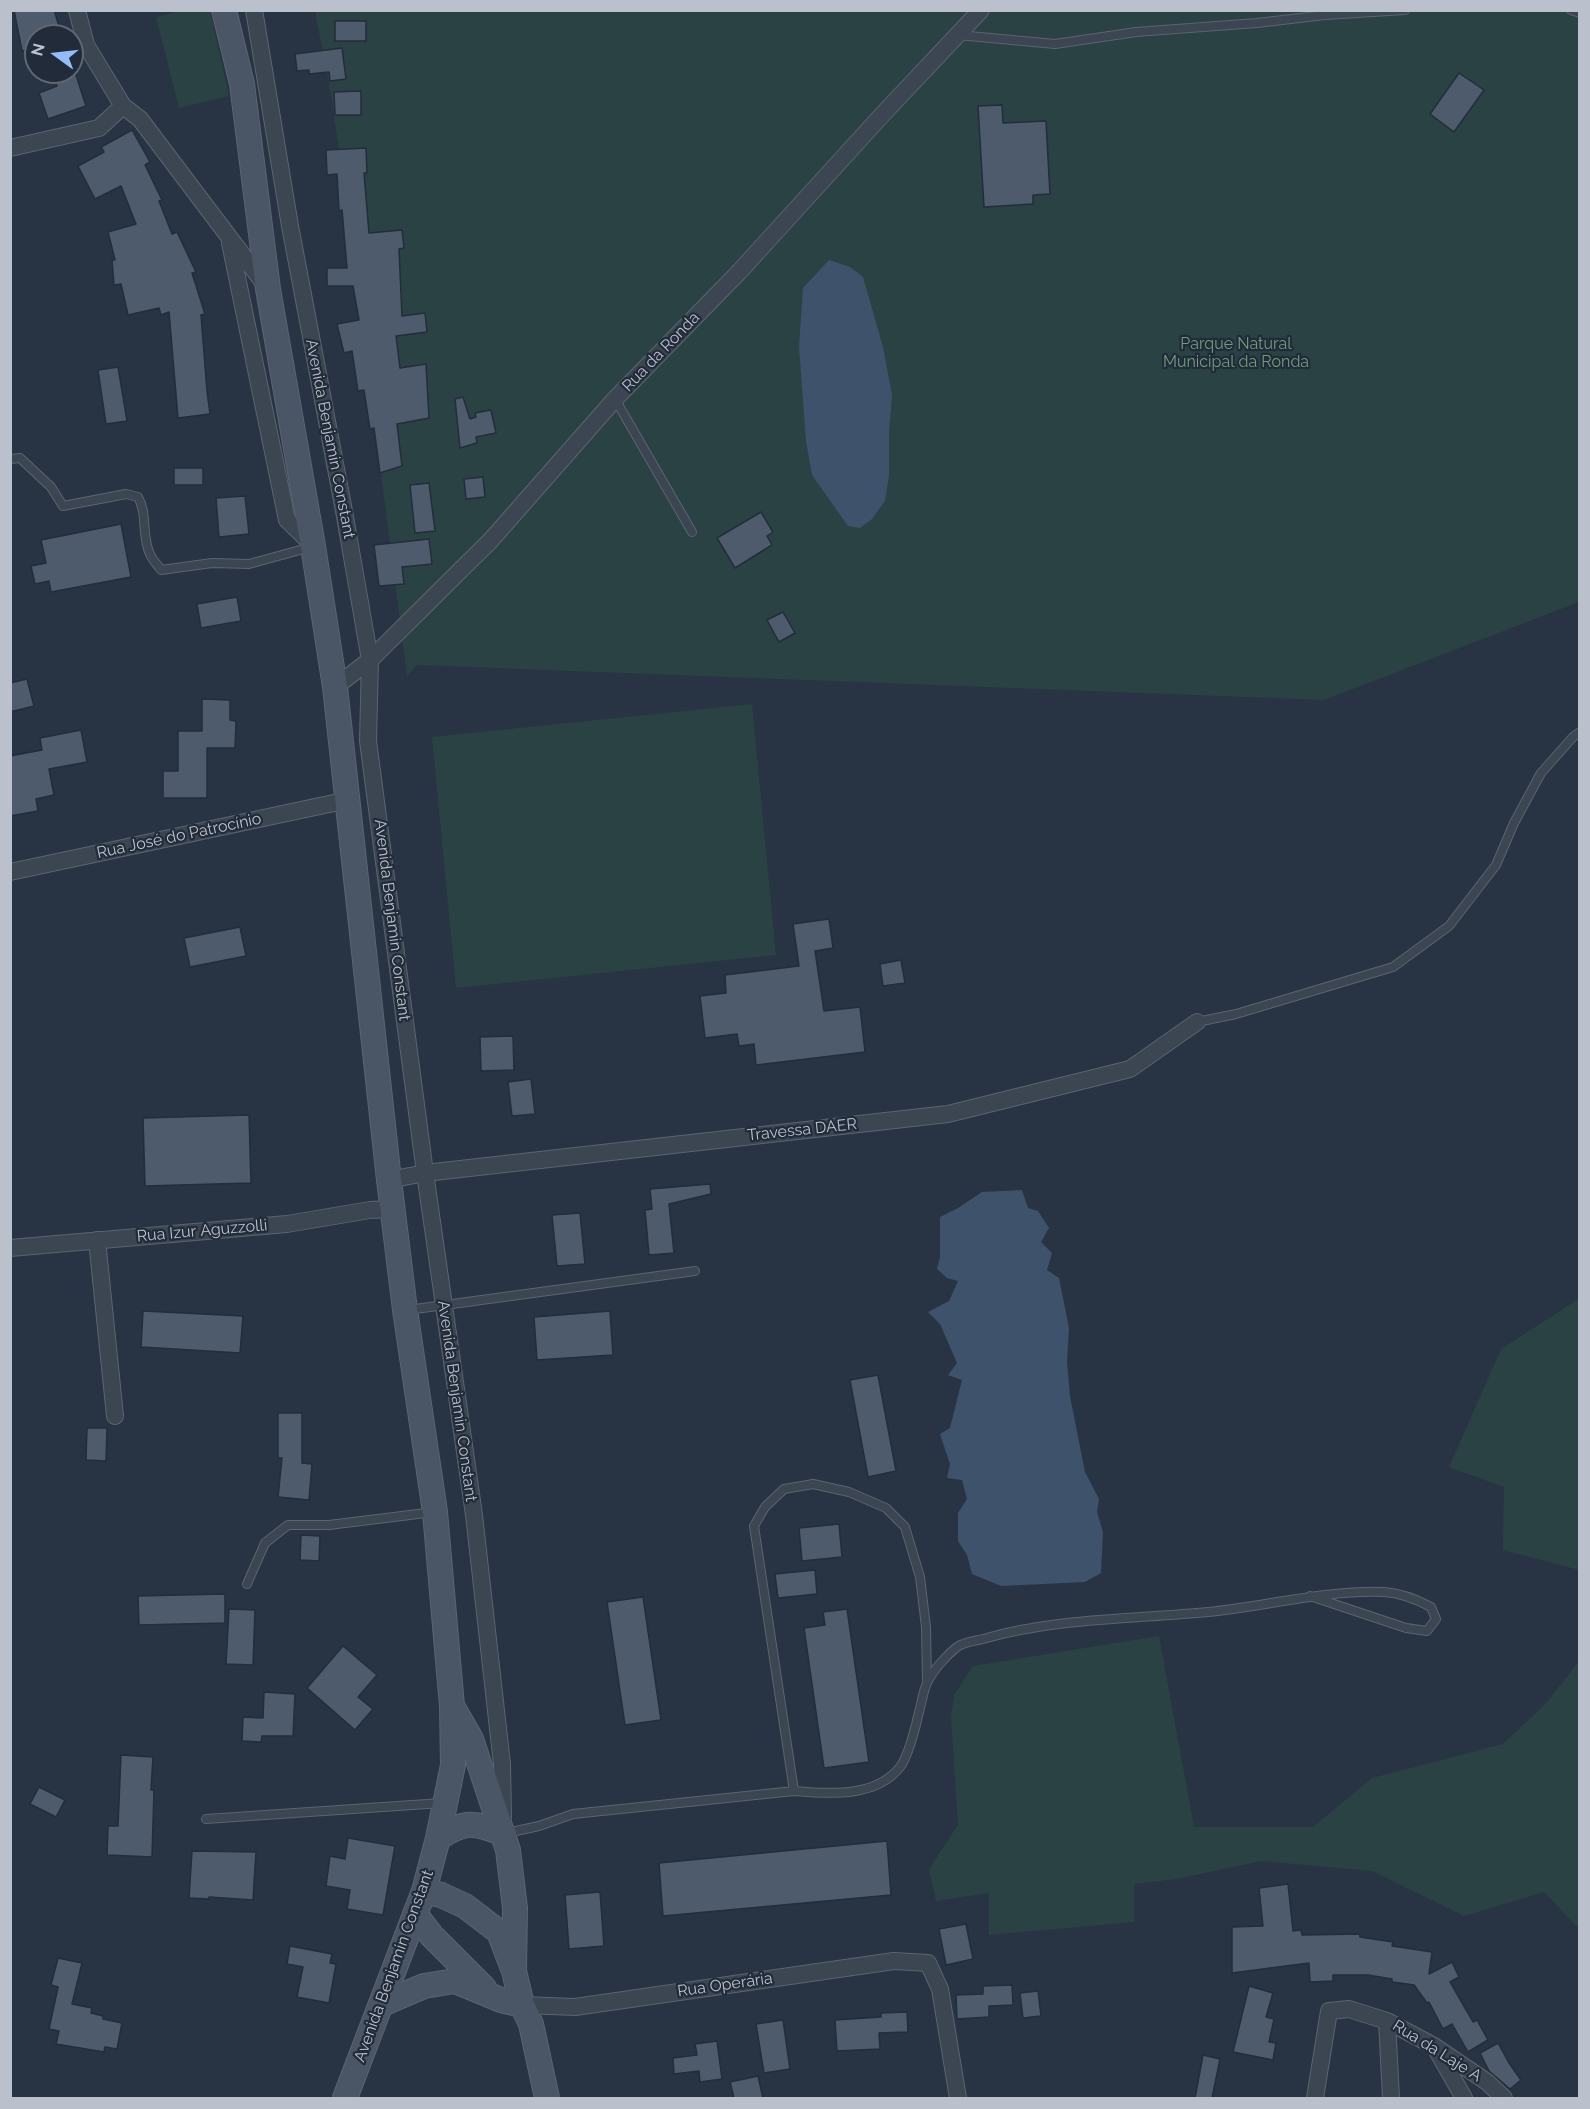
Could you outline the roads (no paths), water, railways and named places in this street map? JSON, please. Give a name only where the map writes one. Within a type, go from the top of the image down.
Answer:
[{"type":"main road","name":"Avenida Benjamin Constant","points":[[224,10],[242,84],[268,289],[314,546],[335,687],[392,1209],[435,1512],[452,1706],[453,1765],[424,1891],[345,2098]]},
{"type":"main road","points":[[452,1706],[471,1739],[504,1834],[515,1908],[514,1971]]},
{"type":"main road","points":[[438,1838],[454,1828],[477,1823],[504,1834]]},
{"type":"main road","points":[[424,1891],[441,1895],[465,1906],[499,1932],[514,1971],[522,2005],[531,2025],[547,2098]]},
{"type":"main road","points":[[415,1914],[432,1936],[489,1994]]},
{"type":"main road","points":[[382,2004],[424,1986],[455,1981],[501,2000],[522,2005]]},
{"type":"street","name":"Avenida Benjamin Constant","points":[[77,10],[86,45],[123,106],[140,119],[268,289]]},
{"type":"street","name":"Avenida Benjamin Constant","points":[[254,10],[290,226],[370,660],[368,741],[443,1305],[474,1515],[502,1764],[504,1834]]},
{"type":"street","name":"Rua da Ronda","points":[[335,687],[370,660],[491,540],[615,399],[739,272],[981,10]]},
{"type":"street","points":[[10,148],[99,128],[123,106]]},
{"type":"street","name":"Avenida Benjamin Constant","points":[[229,236],[287,520],[314,546]]},
{"type":"street","name":"Rua José do Patrocínio","points":[[10,872],[348,800]]},
{"type":"street","name":"Travessa DAER","points":[[389,1180],[425,1173],[948,1114],[1130,1069],[1197,1022]]},
{"type":"street","name":"Rua Izur Aguzzolli","points":[[10,1248],[287,1224],[370,1210],[392,1209]]},
{"type":"street","points":[[97,1240],[116,1416]]},
{"type":"street","name":"Rua Operária","points":[[522,2005],[574,2007],[894,1961],[928,1963],[940,1989],[958,2098]]},
{"type":"street","name":"Rua da Laje A","points":[[1315,2098],[1329,2011],[1349,2009],[1387,2021],[1434,2046],[1487,2082],[1504,2098]]},
{"type":"street","points":[[1387,2021],[1391,2098]]},
{"type":"street","points":[[1434,2046],[1464,2098]]},
{"type":"lane","points":[[957,35],[1055,44],[1136,32],[1257,23],[1323,13],[1405,10]]},
{"type":"lane","points":[[1570,10],[1580,13]]},
{"type":"lane","points":[[615,399],[692,532]]},
{"type":"lane","points":[[10,459],[20,458],[51,487],[63,506],[126,494],[138,496],[144,506],[144,526],[149,553],[161,570],[212,563],[249,564],[314,546]]},
{"type":"lane","points":[[1197,1022],[1236,1014],[1393,966],[1449,926],[1496,865],[1541,773],[1573,736],[1580,732]]},
{"type":"lane","points":[[405,1310],[695,1271]]},
{"type":"lane","points":[[504,1834],[539,1826],[573,1814],[794,1791],[822,1794],[856,1791],[882,1784],[901,1767],[913,1734],[927,1682],[926,1627],[920,1577],[904,1527],[886,1508],[849,1492],[813,1485],[784,1489],[765,1507],[754,1526],[794,1791]]},
{"type":"lane","points":[[247,1584],[265,1544],[288,1525],[329,1525],[435,1512]]},
{"type":"lane","points":[[927,1682],[941,1663],[959,1646],[1006,1632],[1073,1622],[1210,1612],[1310,1596],[1386,1592],[1408,1596],[1431,1607],[1436,1619],[1427,1631],[1406,1628],[1310,1596]]},
{"type":"lane","points":[[206,1819],[445,1803]]},
{"type":"water","points":[[829,260],[850,267],[863,277],[883,347],[892,395],[889,475],[885,501],[872,519],[860,528],[848,526],[812,475],[806,441],[799,347],[803,288]]},
{"type":"water","points":[[1022,1190],[1028,1208],[1038,1211],[1049,1228],[1041,1242],[1052,1253],[1047,1270],[1059,1278],[1069,1328],[1067,1362],[1070,1396],[1085,1472],[1099,1499],[1097,1512],[1103,1532],[1101,1573],[1085,1582],[1001,1586],[972,1574],[967,1555],[958,1541],[958,1513],[967,1499],[962,1480],[947,1478],[950,1464],[940,1434],[950,1428],[962,1380],[948,1375],[957,1363],[940,1324],[928,1312],[949,1301],[958,1281],[947,1278],[937,1269],[940,1257],[940,1217],[982,1192]]},
{"type":"park label","name":"Parque Natural Municipal da Ronda","points":[[1236,353]]}]
